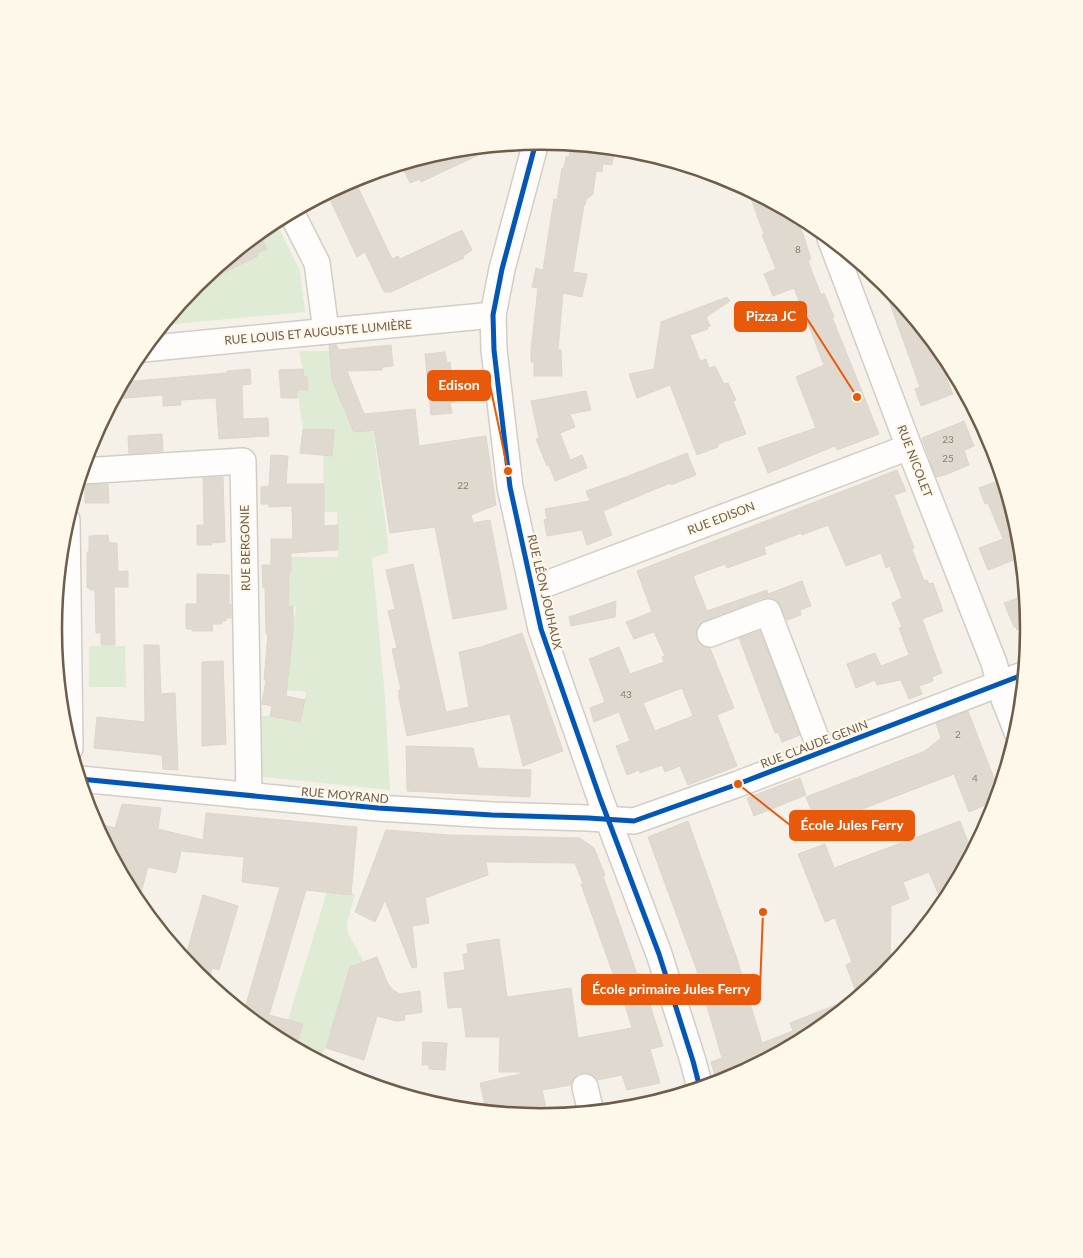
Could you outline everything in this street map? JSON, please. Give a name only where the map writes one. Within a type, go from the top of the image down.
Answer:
[{"type":"street","name":"RUE LÉON JOUHAUX","points":[[534,150],[502,269],[493,315],[494,350],[510,487],[544,636],[659,954],[698,1082]]},
{"type":"street","points":[[294,219],[317,263],[326,331]]},
{"type":"street","name":"RUE NICOLET","points":[[835,250],[994,663],[1004,699],[1012,717]]},
{"type":"street","name":"RUE LOUIS ET AUGUSTE LUMIÈRE","points":[[153,348],[493,315]]},
{"type":"street","name":"RUE EDISON","points":[[533,589],[909,447]]},
{"type":"street","name":"RUE BERGONIE","points":[[89,472],[244,461],[250,796]]},
{"type":"street","points":[[68,563],[69,707]]},
{"type":"street","points":[[710,634],[768,612],[821,751]]},
{"type":"street","name":"RUE CLAUDE GENIN","points":[[609,820],[634,821],[738,784],[1017,677]]},
{"type":"street","name":"RUE MOYRAND","points":[[87,780],[378,808],[492,815],[582,817],[609,820]]},
{"type":"street","points":[[584,1087],[589,1105]]},
{"type":"green space","points":[[279,229],[300,271],[305,312],[172,324],[221,274],[258,256],[257,253],[267,249],[262,240]]},
{"type":"green space","points":[[299,351],[330,351],[373,430],[388,542],[388,553],[372,558],[385,697],[390,790],[254,776],[255,716],[270,716],[300,722],[306,692],[287,690],[293,617],[295,616],[296,606],[288,607],[291,557],[338,557],[337,512],[324,512],[323,455],[334,430],[303,429],[297,390],[308,389],[307,377],[304,376]]},
{"type":"green space","points":[[89,646],[125,646],[126,687],[89,687]]},
{"type":"green space","points":[[327,892],[355,894],[347,924],[348,933],[364,962],[350,967],[326,1048],[321,1054],[297,1041],[303,1025],[288,1020]]},
{"type":"building","points":[[570,151],[613,156],[612,165],[603,164],[602,172],[596,171],[593,194],[586,200],[584,205],[573,272],[587,274],[582,297],[563,293],[558,350],[561,350],[562,376],[534,376],[534,362],[531,362],[531,350],[538,288],[532,287],[536,268],[543,270],[554,199],[557,200],[562,168],[564,168],[566,157],[569,157]]},
{"type":"building","points":[[481,154],[421,182],[420,179],[410,183],[404,170],[448,159]]},
{"type":"building","points":[[357,186],[392,259],[398,256],[400,259],[462,230],[472,250],[463,256],[464,258],[391,292],[384,292],[365,252],[357,257],[330,199]]},
{"type":"building","points":[[751,198],[792,221],[794,226],[798,225],[802,231],[811,259],[808,261],[821,295],[824,293],[834,317],[832,317],[879,434],[837,450],[835,446],[768,473],[758,448],[816,428],[796,377],[824,365],[794,288],[773,296],[764,274],[776,269],[762,235],[764,234]]},
{"type":"building","points":[[262,240],[267,249],[257,253],[258,256],[220,275]]},
{"type":"building","points":[[727,297],[730,301],[706,317],[710,326],[707,327],[708,329],[690,335],[700,361],[706,359],[709,368],[715,366],[724,384],[728,383],[736,400],[733,401],[746,434],[718,444],[718,447],[697,455],[670,385],[637,398],[629,374],[654,369],[661,322]]},
{"type":"building","points":[[888,299],[922,337],[940,363],[953,394],[921,406],[915,389],[920,387]]},
{"type":"building","points":[[329,345],[336,345],[339,350],[391,345],[393,366],[382,367],[382,370],[347,371],[364,414],[415,409],[419,446],[486,436],[496,505],[471,515],[473,523],[490,520],[507,609],[453,619],[435,527],[390,533],[374,430],[354,432],[332,380]]},
{"type":"building","points":[[445,352],[447,363],[450,362],[455,402],[450,403],[452,413],[431,415],[425,354]]},
{"type":"building","points":[[250,369],[251,384],[242,385],[243,419],[268,418],[269,436],[219,439],[216,398],[181,400],[181,405],[163,406],[163,395],[122,398],[132,381],[227,373],[227,371]]},
{"type":"building","points":[[303,369],[304,376],[307,377],[308,390],[297,390],[297,398],[281,398],[279,370]]},
{"type":"building","points":[[586,391],[591,410],[570,414],[575,427],[560,433],[570,460],[582,455],[587,468],[555,481],[536,439],[539,438],[531,401]]},
{"type":"building","points":[[964,421],[974,446],[964,450],[969,465],[936,477],[922,438]]},
{"type":"building","points":[[303,429],[334,430],[332,456],[300,453]]},
{"type":"building","points":[[162,434],[163,451],[129,454],[128,436]]},
{"type":"building","points":[[687,453],[696,475],[658,488],[603,511],[612,535],[587,545],[582,530],[547,536],[544,520],[547,519],[545,509],[590,501],[586,491]]},
{"type":"building","points":[[271,455],[288,456],[286,484],[324,484],[324,526],[338,525],[338,550],[291,553],[288,607],[293,606],[293,631],[286,696],[305,700],[300,722],[270,716],[272,706],[262,704],[266,680],[264,680],[268,634],[266,634],[265,588],[263,588],[262,565],[271,565],[271,539],[293,539],[292,506],[269,507],[269,504],[261,504],[261,487],[269,486]]},
{"type":"building","points":[[897,470],[906,491],[894,495],[924,581],[927,580],[929,584],[933,583],[943,611],[922,619],[942,673],[932,677],[933,681],[919,686],[922,694],[909,699],[901,680],[877,685],[875,680],[856,688],[847,664],[875,653],[881,666],[909,655],[899,628],[902,627],[892,603],[902,598],[890,566],[886,568],[881,553],[846,566],[828,525],[802,535],[801,533],[764,547],[766,554],[727,568],[725,564],[693,576],[707,611],[767,590],[768,594],[802,581],[811,606],[800,610],[801,615],[787,620],[777,601],[771,598],[763,598],[699,625],[696,632],[697,640],[701,645],[710,648],[734,708],[717,715],[737,766],[688,785],[680,766],[665,772],[662,765],[640,773],[639,770],[627,775],[616,746],[630,741],[619,712],[594,722],[590,708],[605,702],[589,659],[619,647],[630,674],[664,662],[662,657],[665,656],[654,632],[634,639],[626,622],[652,612],[637,571]],"holes":[[[682,688],[693,716],[655,731],[643,703]]]},
{"type":"building","points":[[223,477],[225,542],[212,543],[212,545],[197,545],[197,525],[204,525],[203,478]]},
{"type":"building","points":[[997,481],[1004,505],[1015,560],[988,570],[979,548],[1003,539],[988,503],[985,504],[979,488]]},
{"type":"building","points":[[108,484],[109,503],[85,503],[85,485]]},
{"type":"building","points":[[108,535],[109,543],[117,543],[118,572],[128,571],[128,587],[114,587],[115,645],[101,645],[101,633],[96,633],[95,590],[87,588],[87,553],[89,550],[89,536]]},
{"type":"building","points":[[413,564],[446,712],[469,707],[459,652],[481,647],[522,633],[563,751],[523,766],[510,714],[407,736],[399,697],[399,690],[401,690],[392,649],[397,648],[388,611],[395,609],[386,570]]},
{"type":"building","points":[[197,574],[229,575],[231,618],[226,618],[226,621],[222,621],[222,624],[212,624],[213,631],[192,631],[192,629],[186,629],[186,604],[197,604]]},
{"type":"building","points":[[1019,598],[1020,629],[1017,630],[1014,627],[1004,603]]},
{"type":"building","points":[[616,601],[615,617],[571,626],[569,617]]},
{"type":"building","points":[[760,631],[800,735],[782,742],[778,732],[775,733],[739,638]]},
{"type":"building","points":[[144,645],[159,645],[161,694],[175,693],[178,770],[163,769],[162,755],[94,748],[97,717],[145,722]]},
{"type":"building","points":[[223,661],[226,744],[202,746],[202,662]]},
{"type":"building","points":[[968,711],[995,782],[987,804],[969,812],[954,774],[818,826],[806,797],[925,751],[941,738],[936,723]]},
{"type":"building","points":[[406,746],[473,748],[478,768],[531,770],[530,797],[407,791]]},
{"type":"building","points":[[800,778],[806,795],[754,816],[747,798]]},
{"type":"building","points":[[122,804],[161,808],[158,829],[203,840],[206,813],[357,827],[351,895],[306,890],[269,1015],[303,1024],[297,1041],[246,1005],[280,887],[242,882],[244,857],[181,851],[176,873],[148,867],[141,892],[105,825],[115,828]]},
{"type":"building","points":[[688,821],[737,959],[762,1043],[793,1031],[790,1023],[840,1003],[781,1044],[715,1076],[711,1062],[722,1058],[696,968],[648,837]]},
{"type":"building","points":[[960,821],[969,845],[939,896],[929,872],[903,882],[909,899],[891,906],[890,957],[855,990],[846,965],[852,962],[835,918],[825,922],[798,854],[825,844],[834,868]]},
{"type":"building","points":[[386,830],[449,835],[580,838],[594,848],[605,875],[603,876],[637,974],[640,973],[663,1046],[650,1049],[660,1083],[627,1090],[622,1075],[597,1080],[590,1073],[582,1073],[575,1077],[571,1085],[542,1090],[546,1108],[485,1105],[480,1083],[520,1074],[520,1072],[499,1072],[500,1037],[466,1037],[462,1007],[448,1008],[444,973],[465,970],[463,954],[468,954],[467,944],[499,939],[507,997],[571,988],[578,1038],[632,1028],[618,981],[616,982],[575,863],[486,862],[488,875],[425,898],[429,923],[412,926],[417,967],[412,968],[385,900],[375,922],[355,912]]},
{"type":"building","points":[[203,895],[238,906],[219,970],[212,968],[210,975],[187,951]]},
{"type":"building","points":[[377,957],[388,984],[393,990],[400,994],[420,991],[422,1012],[404,1015],[405,1020],[396,1021],[377,1016],[364,1060],[326,1048],[350,967]]},
{"type":"building","points":[[423,1042],[447,1043],[445,1070],[429,1069],[429,1065],[422,1065]]},
{"type":"cycle path","points":[[534,150],[502,269],[493,315],[494,350],[510,487],[541,629],[600,798],[659,954],[698,1082]]},
{"type":"cycle path","points":[[87,780],[378,808],[634,821],[738,784],[1017,677]]},
{"type":"place","name":"Pizza JC","points":[[857,397]]},
{"type":"place","name":"Edison","points":[[508,471]]},
{"type":"place","name":"École Jules Ferry","points":[[738,784]]},
{"type":"place","name":"École primaire Jules Ferry","points":[[763,912]]}]
